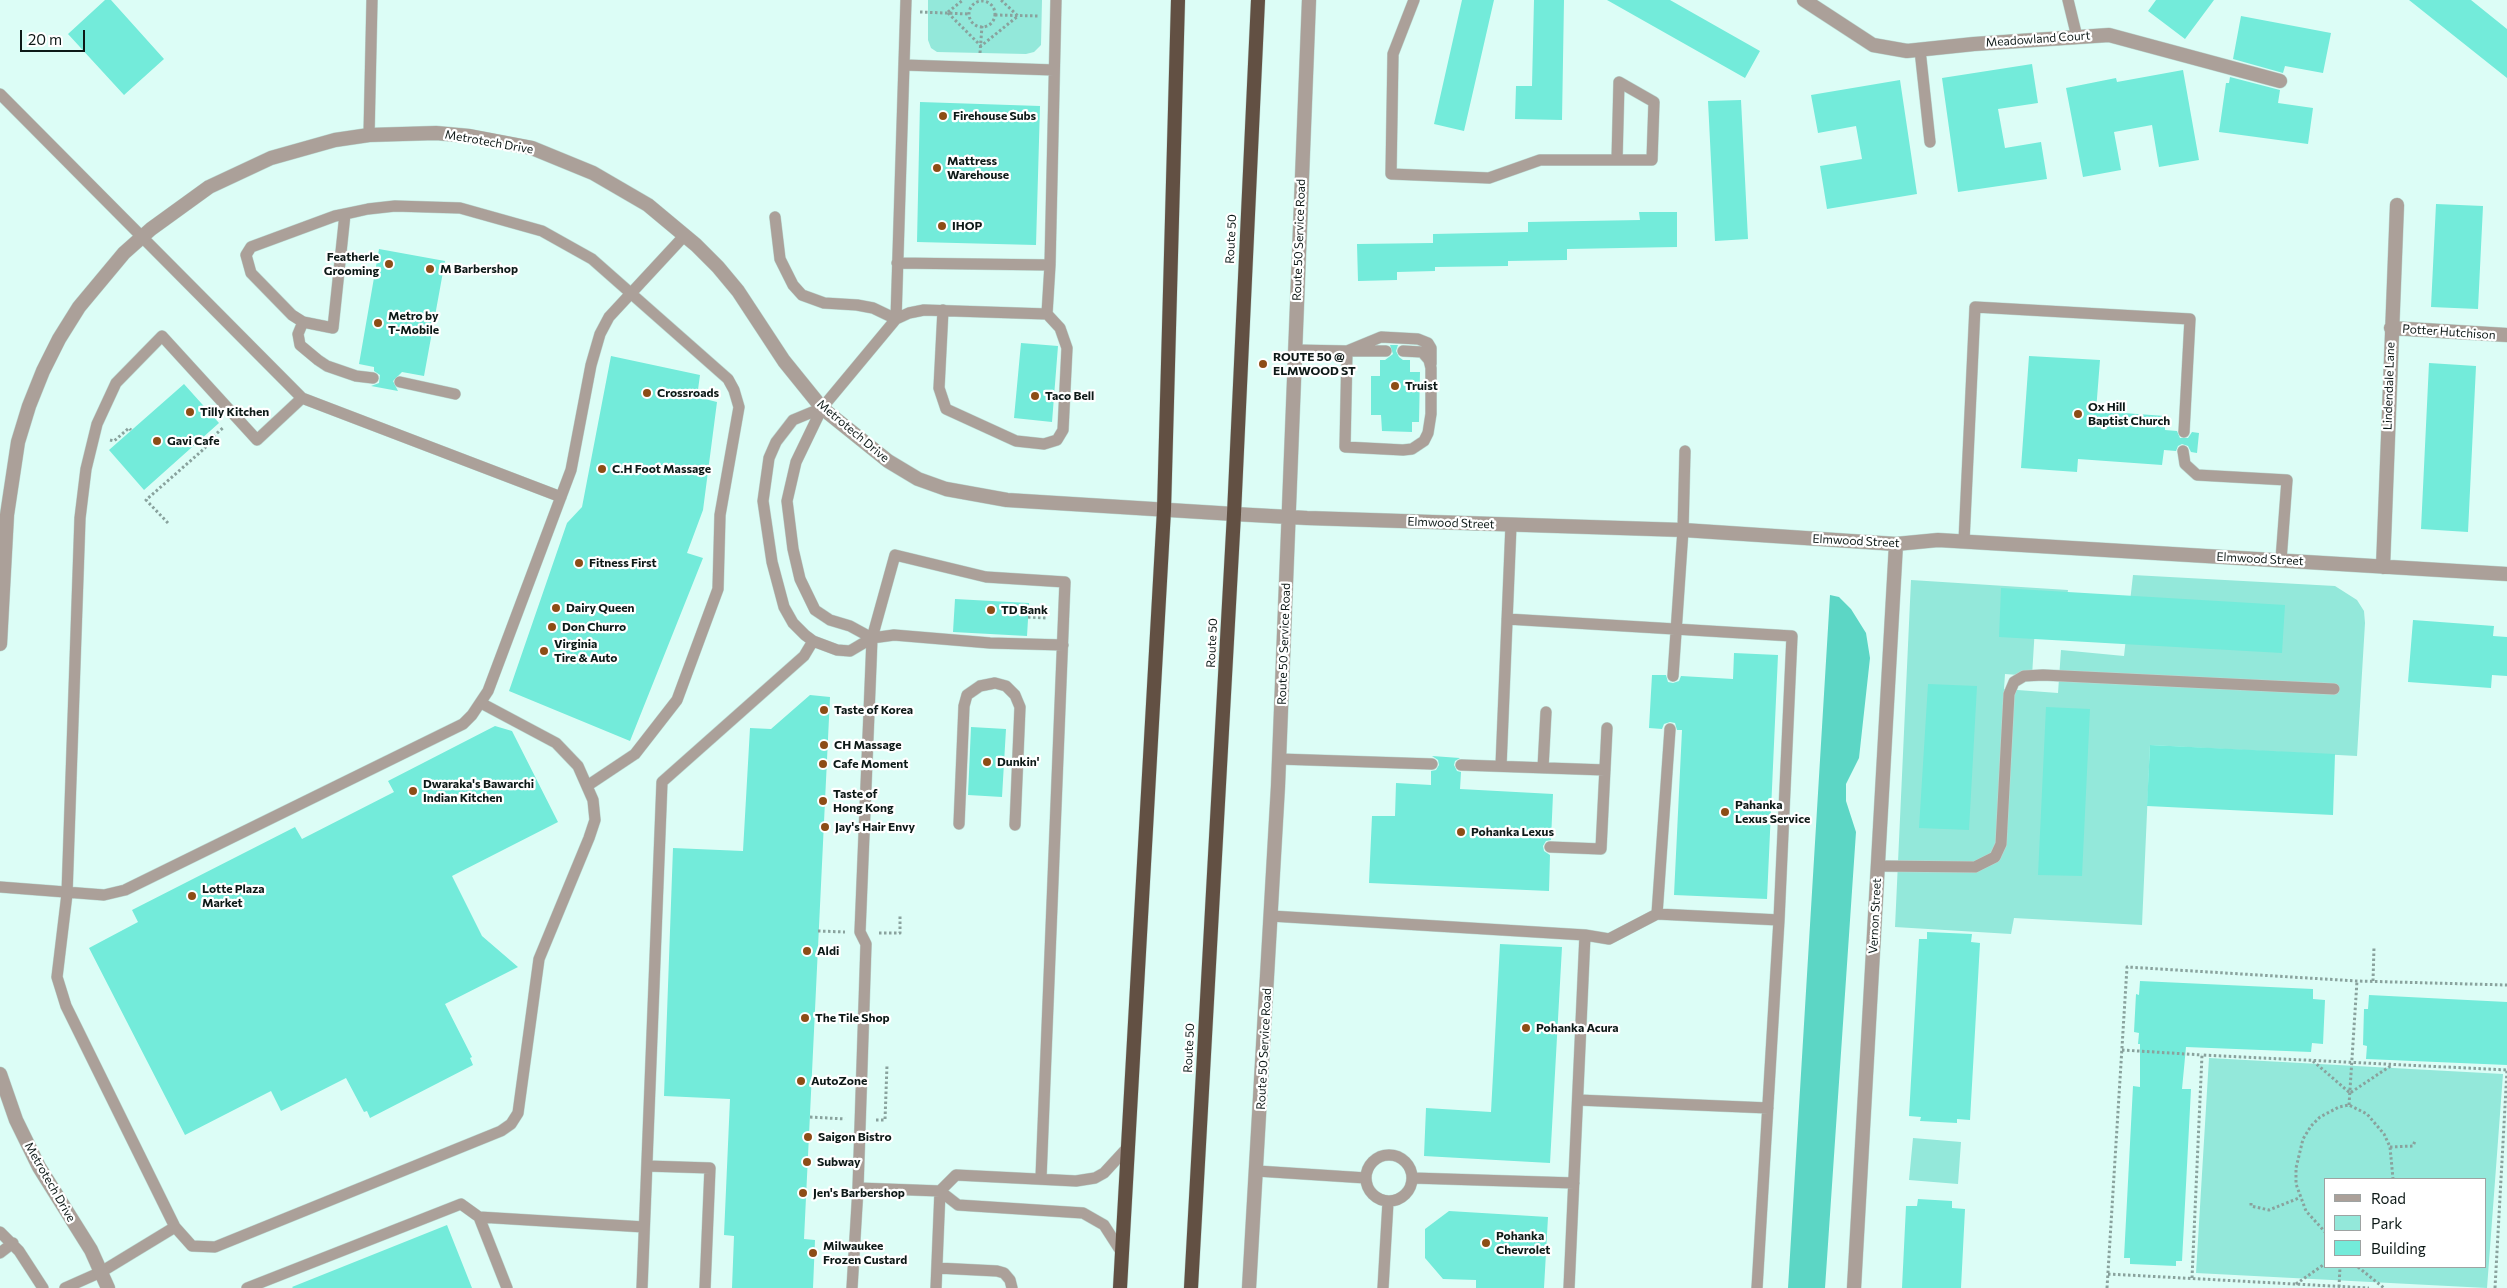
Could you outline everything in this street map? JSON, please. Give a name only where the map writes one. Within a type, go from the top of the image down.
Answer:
[{"type":"highway","points":[[1120,1288],[1164,510],[1178,0]]},
{"type":"highway","name":"Route 50","points":[[1191,1288],[1234,514],[1258,0]]},
{"type":"street","name":"Route 50 Service Road","points":[[1249,1288],[1279,759],[1309,0]]},
{"type":"street","name":"Meadowland Court","points":[[1804,0],[1873,44],[1907,51],[2109,34],[2280,81]]},
{"type":"street","name":"Metrotech Drive","points":[[0,644],[2,564],[18,442],[29,406],[43,371],[59,339],[80,307],[101,279],[143,236],[179,207],[239,171],[304,148],[369,135],[436,133],[469,136],[532,148],[564,159],[621,188],[648,205],[685,235],[738,291],[784,361],[822,408],[888,461],[918,479],[946,488],[1007,500],[1234,514]]},
{"type":"street","name":"Lindendale Lane","points":[[2383,567],[2396,205]]},
{"type":"street","name":"Potter Hutchison","points":[[2391,328],[2507,335]]},
{"type":"street","name":"Elmwood Street","points":[[1234,514],[1288,518],[1683,530],[1896,544],[1938,540],[2507,574]]},
{"type":"street","name":"Vernon Street","points":[[1854,1288],[1896,544]]},
{"type":"street","name":"Metrotech Drive","points":[[0,1074],[16,1120],[39,1167],[91,1250],[108,1288]]},
{"type":"lane","points":[[369,135],[372,0]]},
{"type":"lane","points":[[896,319],[906,0]]},
{"type":"lane","points":[[1047,314],[1050,265],[1056,0]]},
{"type":"lane","points":[[1414,0],[1393,54],[1391,174],[1489,178],[1540,160],[1617,160],[1652,160],[1654,102],[1619,82],[1617,160]]},
{"type":"lane","points":[[2068,0],[2077,37]]},
{"type":"lane","points":[[1920,50],[1930,142]]},
{"type":"lane","points":[[904,65],[1054,70]]},
{"type":"lane","points":[[0,94],[302,398],[561,497]]},
{"type":"lane","points":[[344,214],[333,328],[303,322],[292,315],[251,273],[246,255],[251,247],[272,237],[344,214],[395,206],[460,208],[492,216],[551,236],[592,259],[632,292],[728,378],[739,407],[720,515],[718,589],[677,700],[635,754],[587,786]]},
{"type":"lane","points":[[775,217],[780,259],[793,285],[802,295],[824,303],[857,304],[873,308],[896,319]]},
{"type":"lane","points":[[0,887],[67,894],[104,895],[125,890],[463,724],[481,703],[488,690],[571,470],[591,364],[600,334],[609,317],[685,235]]},
{"type":"lane","points":[[897,263],[1050,265]]},
{"type":"lane","points":[[1964,542],[1975,307],[2190,319],[2184,432]]},
{"type":"lane","points":[[872,638],[850,626],[830,620],[815,610],[800,579],[793,549],[787,501],[796,462],[822,408],[896,319],[924,310],[943,310],[1047,314],[1060,328],[1067,348],[1063,430],[1057,440],[1044,444],[1016,441],[946,408],[939,388],[943,310]]},
{"type":"lane","points":[[303,322],[298,334],[300,345],[318,360],[327,366],[356,376],[373,378]]},
{"type":"lane","points":[[302,398],[257,440],[162,336],[116,383],[97,424],[86,470],[80,518],[67,894],[57,977],[66,1006],[175,1227],[192,1246],[215,1247],[501,1131],[511,1124],[518,1113],[539,959],[595,820],[593,800],[578,766],[556,743],[481,703]]},
{"type":"lane","points":[[1382,337],[1418,339],[1428,343],[1431,348],[1431,414],[1428,434],[1424,441],[1412,449],[1402,450],[1345,447],[1347,351],[1382,337]]},
{"type":"lane","points":[[1295,350],[1386,351]]},
{"type":"lane","points":[[1403,351],[1422,352],[1429,360],[1431,368]]},
{"type":"lane","points":[[400,382],[455,394]]},
{"type":"lane","points":[[822,408],[793,420],[776,442],[769,458],[763,501],[765,529],[772,562],[784,608],[793,623],[814,641],[837,650],[850,651],[872,638],[894,635],[974,642],[1063,645]]},
{"type":"lane","points":[[1673,676],[1683,530],[1685,451]]},
{"type":"lane","points":[[2183,451],[2185,464],[2197,474],[2287,480],[2281,560]]},
{"type":"lane","points":[[1501,766],[1511,525]]},
{"type":"lane","points":[[852,1288],[858,1188],[866,944],[860,932],[872,638],[895,555],[986,577],[1065,582],[1041,1178]]},
{"type":"lane","points":[[1508,619],[1792,636],[1779,920],[1757,1288]]},
{"type":"lane","points":[[642,1288],[662,782],[804,656],[814,641]]},
{"type":"lane","points":[[1878,866],[1975,867],[1995,857],[2001,844],[2010,694],[2014,682],[2024,676],[2043,675],[2334,689]]},
{"type":"lane","points":[[959,824],[964,706],[967,695],[980,686],[994,683],[1006,686],[1014,695],[1020,707],[1015,825]]},
{"type":"lane","points":[[1543,768],[1546,712]]},
{"type":"lane","points":[[1550,847],[1601,849],[1607,728]]},
{"type":"lane","points":[[1657,914],[1670,729]]},
{"type":"lane","points":[[1279,759],[1432,764]]},
{"type":"lane","points":[[1461,765],[1605,770]]},
{"type":"lane","points":[[1271,916],[1585,935],[1609,939],[1657,914],[1779,920]]},
{"type":"lane","points":[[1569,1288],[1585,935]]},
{"type":"lane","points":[[1578,1100],[1768,1108]]},
{"type":"lane","points":[[936,1288],[940,1191],[956,1175],[1076,1181],[1095,1178],[1104,1173],[1128,1147]]},
{"type":"lane","points":[[1387,1155],[1403,1159],[1410,1168],[1413,1178],[1410,1190],[1404,1196],[1388,1202],[1374,1197],[1367,1186],[1366,1178],[1371,1163],[1377,1158],[1387,1155]]},
{"type":"lane","points":[[647,1166],[710,1168],[705,1288]]},
{"type":"lane","points":[[1257,1171],[1366,1178]]},
{"type":"lane","points":[[1413,1178],[1574,1184]]},
{"type":"lane","points":[[858,1188],[940,1191],[958,1205],[1083,1213],[1104,1225],[1122,1253]]},
{"type":"lane","points":[[1383,1288],[1388,1202]]},
{"type":"lane","points":[[248,1288],[461,1204],[479,1217],[508,1288]]},
{"type":"lane","points":[[479,1217],[644,1227]]},
{"type":"lane","points":[[66,1288],[101,1272],[175,1227]]},
{"type":"lane","points":[[0,1232],[13,1244],[43,1288]]},
{"type":"lane","points":[[0,1253],[13,1244]]},
{"type":"lane","points":[[937,1268],[1004,1273],[1010,1280],[1012,1288]]},
{"type":"path","points":[[948,13],[963,0]]},
{"type":"path","points":[[1001,0],[1018,16]]},
{"type":"path","points":[[982,1],[992,6],[995,14],[992,22],[982,26],[973,22],[969,14],[975,4],[982,1]]},
{"type":"path","points":[[928,12],[969,14]]},
{"type":"path","points":[[948,13],[981,46]]},
{"type":"path","points":[[995,14],[1055,16]]},
{"type":"path","points":[[981,46],[1018,16]]},
{"type":"path","points":[[981,46],[982,26]]},
{"type":"path","points":[[168,524],[146,500],[205,448],[208,441],[236,417]]},
{"type":"path","points":[[2373,981],[2374,947]]},
{"type":"path","points":[[2107,1288],[2127,967],[2373,981],[2507,986]]},
{"type":"path","points":[[2349,1105],[2357,980]]},
{"type":"path","points":[[2122,1050],[2507,1070],[2494,1288]]},
{"type":"path","points":[[2192,1278],[2202,1055]]},
{"type":"path","points":[[2313,1061],[2350,1093]]},
{"type":"path","points":[[2350,1093],[2392,1065]]},
{"type":"path","points":[[2324,1231],[2315,1224],[2299,1198],[2296,1184],[2296,1168],[2303,1139],[2311,1126],[2320,1117],[2339,1107],[2349,1105],[2367,1114],[2384,1134],[2390,1147],[2393,1178]]},
{"type":"path","points":[[2390,1147],[2413,1146],[2415,1141]]},
{"type":"path","points":[[2251,1203],[2251,1206],[2269,1210],[2299,1198]]},
{"type":"path","points":[[2296,1284],[2324,1264]]},
{"type":"path","points":[[2339,1287],[2340,1268]]},
{"type":"path","points":[[2359,1268],[2384,1288]]},
{"type":"path","points":[[2108,1274],[2369,1288]]},
{"type":"green space","points":[[928,0],[1042,0],[1041,45],[1034,52],[1026,54],[937,52],[931,48],[928,40]]},
{"type":"green space","points":[[2133,575],[2335,586],[2357,600],[2364,611],[2365,623],[2357,756],[2150,745],[2142,925],[2014,918],[2011,934],[1895,927],[1911,580],[2068,590],[2063,628],[2035,627],[2032,676],[2005,674],[2004,689],[2058,693],[2061,650],[2124,656]]},
{"type":"green space","points":[[1830,595],[1839,597],[1851,609],[1866,633],[1870,658],[1859,758],[1846,784],[1846,801],[1856,832],[1825,1288],[1788,1288]]},
{"type":"green space","points":[[2209,1058],[2503,1074],[2487,1288],[2196,1273]]},
{"type":"green space","points":[[1913,1138],[1961,1142],[1958,1184],[1909,1180]]},
{"type":"building","points":[[105,0],[111,0],[164,59],[124,95],[68,34]]},
{"type":"building","points":[[1462,0],[1494,0],[1464,131],[1434,124]]},
{"type":"building","points":[[1534,0],[1564,0],[1562,120],[1515,119],[1516,86],[1532,86]]},
{"type":"building","points":[[1607,0],[1670,0],[1760,51],[1745,78]]},
{"type":"building","points":[[2156,0],[2214,0],[2185,39],[2148,11]]},
{"type":"building","points":[[2409,0],[2471,0],[2507,29],[2507,78]]},
{"type":"building","points":[[2241,16],[2331,33],[2323,73],[2285,66],[2283,73],[2233,59]]},
{"type":"building","points":[[2032,64],[2038,103],[1998,109],[2005,148],[2041,142],[2047,179],[1958,192],[1942,78]]},
{"type":"building","points":[[2183,70],[2199,160],[2159,167],[2152,125],[2114,132],[2121,170],[2083,177],[2066,88],[2116,78],[2117,82]]},
{"type":"building","points":[[2230,77],[2280,90],[2278,103],[2313,108],[2308,144],[2219,132],[2226,83],[2229,83]]},
{"type":"building","points":[[1900,80],[1917,194],[1827,209],[1820,166],[1862,159],[1856,126],[1818,133],[1811,95]]},
{"type":"building","points":[[1741,100],[1748,239],[1715,241],[1708,101]]},
{"type":"building","points":[[920,102],[1040,106],[1036,245],[917,242]]},
{"type":"building","points":[[2436,204],[2483,206],[2478,309],[2431,307]]},
{"type":"building","points":[[1639,212],[1677,212],[1677,247],[1567,249],[1567,260],[1508,261],[1508,266],[1435,267],[1435,271],[1397,272],[1397,280],[1358,281],[1357,244],[1433,243],[1433,234],[1528,232],[1528,222],[1640,220]]},
{"type":"building","points":[[379,249],[445,261],[424,376],[402,372],[393,381],[398,391],[371,386],[379,383],[380,375],[374,371],[374,367],[359,364]]},
{"type":"building","name":"Taco Bell","points":[[1021,343],[1058,346],[1052,422],[1014,418]]},
{"type":"building","name":"Truist","points":[[1390,345],[1398,345],[1396,351],[1399,357],[1403,360],[1410,360],[1410,372],[1420,372],[1419,422],[1412,422],[1412,432],[1382,431],[1381,415],[1371,415],[1371,376],[1380,376],[1380,360],[1385,360],[1393,354]]},
{"type":"building","points":[[611,356],[700,375],[697,397],[717,402],[703,510],[687,553],[703,558],[630,741],[509,691],[567,523],[582,507]]},
{"type":"building","name":"Ox Hill Baptist Church","points":[[2029,356],[2100,360],[2096,411],[2165,416],[2165,430],[2177,431],[2180,438],[2188,438],[2192,432],[2199,433],[2197,453],[2191,452],[2188,446],[2182,444],[2178,446],[2176,451],[2164,450],[2162,465],[2078,459],[2077,472],[2021,468]]},
{"type":"building","points":[[2429,363],[2476,366],[2468,532],[2421,529]]},
{"type":"building","points":[[184,384],[219,423],[144,490],[109,450]]},
{"type":"building","points":[[2001,588],[2285,605],[2282,653],[1999,637]]},
{"type":"building","name":"TD Bank","points":[[955,599],[1029,603],[1027,636],[953,632]]},
{"type":"building","points":[[2413,620],[2494,626],[2493,636],[2507,637],[2507,676],[2492,675],[2491,688],[2408,682]]},
{"type":"building","name":"Pahanka Lexus Service","points":[[1734,653],[1778,655],[1767,899],[1674,895],[1682,730],[1677,730],[1675,723],[1670,722],[1664,724],[1662,729],[1649,728],[1652,675],[1666,675],[1668,682],[1673,683],[1679,681],[1681,676],[1733,679]]},
{"type":"building","points":[[1928,684],[1977,686],[1969,830],[1919,828]]},
{"type":"building","points":[[810,695],[830,697],[804,1239],[815,1240],[813,1288],[732,1288],[734,1236],[724,1235],[730,1099],[664,1096],[673,848],[743,851],[750,728],[771,729]]},
{"type":"building","points":[[2046,707],[2090,709],[2082,876],[2038,875]]},
{"type":"building","points":[[495,726],[512,731],[558,822],[452,876],[482,936],[518,967],[445,1004],[472,1057],[470,1058],[473,1065],[370,1118],[367,1111],[364,1112],[346,1078],[281,1111],[271,1091],[185,1135],[89,948],[138,922],[132,910],[295,827],[302,839],[394,792],[388,781]]},
{"type":"building","name":"Dunkin'","points":[[971,727],[1006,729],[1002,797],[968,795]]},
{"type":"building","points":[[2150,745],[2335,754],[2333,815],[2147,806]]},
{"type":"building","name":"Pohanka Lexus","points":[[1432,756],[1460,758],[1455,761],[1454,765],[1457,771],[1461,772],[1460,789],[1553,794],[1551,840],[1546,841],[1543,846],[1544,851],[1550,855],[1549,891],[1369,883],[1372,816],[1395,816],[1396,783],[1431,785],[1431,771],[1436,770],[1439,765],[1438,760]]},
{"type":"building","points":[[1927,932],[1972,934],[1971,942],[1980,943],[1970,1120],[1957,1119],[1957,1123],[1920,1121],[1921,1117],[1909,1116],[1919,939],[1927,939]]},
{"type":"building","name":"Pohanka Acura","points":[[1500,944],[1562,947],[1550,1163],[1424,1156],[1426,1108],[1491,1112]]},
{"type":"building","points":[[2140,981],[2313,989],[2313,999],[2325,1000],[2323,1044],[2312,1043],[2311,1052],[2186,1047],[2182,1089],[2191,1089],[2182,1261],[2176,1261],[2176,1266],[2130,1264],[2130,1258],[2124,1258],[2133,1086],[2140,1087],[2139,1033],[2134,1032],[2136,994],[2139,995]]},
{"type":"building","points":[[2369,995],[2507,1002],[2507,1065],[2366,1059],[2367,1046],[2363,1045],[2364,1009],[2368,1009]]},
{"type":"building","points":[[1918,1199],[1952,1201],[1952,1208],[1965,1209],[1961,1288],[1902,1288],[1906,1206],[1917,1206]]},
{"type":"building","name":"Pohanka Chevrolet","points":[[1449,1211],[1548,1217],[1544,1288],[1476,1288],[1476,1280],[1443,1279],[1425,1258],[1425,1229]]},
{"type":"building","points":[[447,1225],[472,1288],[292,1287]]},
{"type":"place","name":"Firehouse Subs","points":[[943,116]]},
{"type":"place","name":"Mattress Warehouse","points":[[937,168]]},
{"type":"place","name":"IHOP","points":[[942,226]]},
{"type":"place","name":"Featherle Grooming","points":[[389,264]]},
{"type":"place","name":"M Barbershop","points":[[430,269]]},
{"type":"place","name":"Metro by T-Mobile","points":[[378,323]]},
{"type":"place","name":"ROUTE 50 @ ELMWOOD ST","points":[[1263,364]]},
{"type":"place","name":"Truist","points":[[1395,386]]},
{"type":"place","name":"Crossroads","points":[[647,393]]},
{"type":"place","name":"Taco Bell","points":[[1035,396]]},
{"type":"place","name":"Tilly Kitchen","points":[[190,412]]},
{"type":"place","name":"Ox Hill Baptist Church","points":[[2078,414]]},
{"type":"place","name":"Gavi Cafe","points":[[157,441]]},
{"type":"place","name":"C.H Foot Massage","points":[[602,469]]},
{"type":"place","name":"Fitness First","points":[[579,563]]},
{"type":"place","name":"Dairy Queen","points":[[556,608]]},
{"type":"place","name":"TD Bank","points":[[991,610]]},
{"type":"place","name":"Don Churro","points":[[552,627]]},
{"type":"place","name":"Virginia Tire & Auto","points":[[544,651]]},
{"type":"place","name":"Taste of Korea","points":[[824,710]]},
{"type":"place","name":"CH Massage","points":[[824,745]]},
{"type":"place","name":"Dunkin'","points":[[987,762]]},
{"type":"place","name":"Cafe Moment","points":[[823,764]]},
{"type":"place","name":"Dwaraka's Bawarchi Indian Kitchen","points":[[413,791]]},
{"type":"place","name":"Taste of Hong Kong","points":[[823,801]]},
{"type":"place","name":"Pahanka Lexus Service","points":[[1725,812]]},
{"type":"place","name":"Jay's Hair Envy","points":[[825,827]]},
{"type":"place","name":"Pohanka Lexus","points":[[1461,832]]},
{"type":"place","name":"Lotte Plaza Market","points":[[192,896]]},
{"type":"place","name":"Aldi","points":[[807,951]]},
{"type":"place","name":"The Tile Shop","points":[[805,1018]]},
{"type":"place","name":"Pohanka Acura","points":[[1526,1028]]},
{"type":"place","name":"AutoZone","points":[[801,1081]]},
{"type":"place","name":"Saigon Bistro","points":[[808,1137]]},
{"type":"place","name":"Subway","points":[[807,1162]]},
{"type":"place","name":"Jen's Barbershop","points":[[803,1193]]},
{"type":"place","name":"Pohanka Chevrolet","points":[[1486,1243]]},
{"type":"place","name":"Milwaukee Frozen Custard","points":[[813,1253]]}]
